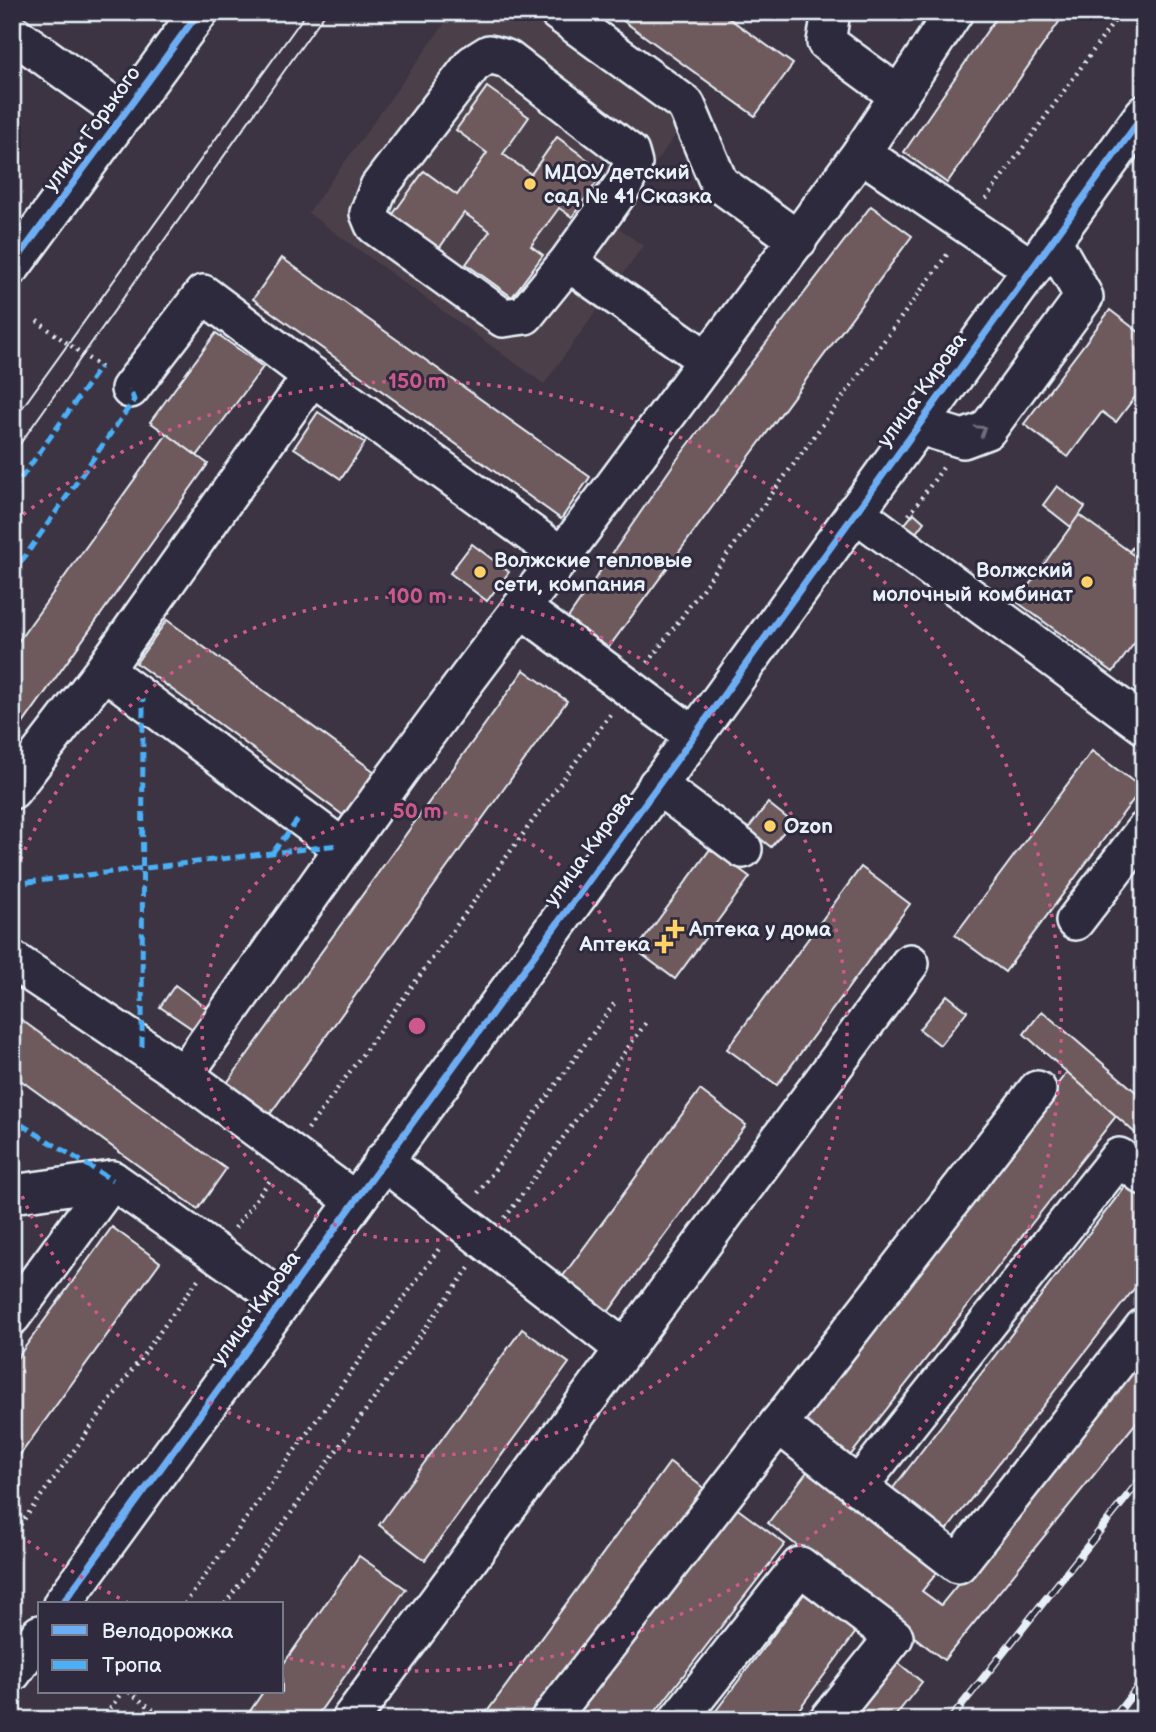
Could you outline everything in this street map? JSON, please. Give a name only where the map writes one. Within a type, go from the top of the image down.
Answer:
[{"type":"street","name":"улица Горького","points":[[12,266],[199,12]]},
{"type":"street","points":[[558,12],[686,105],[719,183],[798,240]]},
{"type":"street","points":[[831,12],[826,42],[898,95]]},
{"type":"street","points":[[184,1075],[344,849],[521,608],[798,240],[861,153],[954,12]]},
{"type":"street","points":[[12,33],[125,114]]},
{"type":"street","points":[[489,54],[506,59],[630,153],[633,164],[624,184],[568,262],[526,315],[503,318],[374,225],[369,213],[379,187],[473,64],[489,54]]},
{"type":"street","name":"улица Кирова","points":[[63,1602],[1144,114]]},
{"type":"street","points":[[861,153],[968,225],[1042,254],[1084,298],[987,430],[963,439],[917,425]]},
{"type":"street","points":[[568,262],[707,360]]},
{"type":"street","points":[[130,389],[203,294],[562,556]]},
{"type":"street","points":[[12,790],[104,670],[312,376]]},
{"type":"street","points":[[855,512],[1140,708]]},
{"type":"street","points":[[521,608],[694,736]]},
{"type":"street","points":[[104,670],[344,849]]},
{"type":"street","points":[[657,785],[743,849]]},
{"type":"street","points":[[1075,921],[1144,831]]},
{"type":"street","points":[[12,960],[184,1075],[355,1201]]},
{"type":"street","points":[[350,1720],[910,963]]},
{"type":"street","points":[[550,1720],[1037,1090]]},
{"type":"street","points":[[858,1487],[1119,1157],[1144,1175]]},
{"type":"street","points":[[383,1161],[624,1348]]},
{"type":"street","points":[[12,1317],[112,1180]]},
{"type":"street","points":[[12,1194],[112,1180],[283,1300]]},
{"type":"street","points":[[778,1424],[958,1564],[1144,1327]]},
{"type":"street","points":[[678,1720],[800,1566],[894,1637],[828,1720]]},
{"type":"street","points":[[12,1673],[38,1637]]},
{"type":"path","points":[[12,1536],[1121,12]]},
{"type":"path","points":[[37,321],[130,389]]},
{"type":"path","points":[[891,538],[963,439]]},
{"type":"path","points":[[226,1602],[473,1231],[616,1001]]},
{"type":"path","points":[[187,1602],[473,1231],[648,1020]]},
{"type":"path","points":[[102,1720],[121,1694]]},
{"type":"path","points":[[132,1694],[167,1720]]},
{"type":"shaded area","points":[[453,12],[525,12],[682,126],[612,223],[643,246],[544,384],[308,213]]},
{"type":"building","points":[[611,12],[720,12],[793,64],[755,116]]},
{"type":"building","points":[[1000,12],[1066,12],[947,183],[904,152]]},
{"type":"building","name":"МДОУ детский сад № 41 Сказка","points":[[487,87],[529,117],[503,154],[531,174],[557,137],[604,172],[572,217],[559,208],[531,246],[543,255],[512,297],[466,264],[490,231],[464,213],[438,250],[391,217],[424,171],[457,195],[487,153],[456,130]]},
{"type":"building","points":[[871,206],[912,236],[606,651],[566,621],[675,462]]},
{"type":"building","points":[[282,258],[590,477],[561,519],[253,299]]},
{"type":"building","points":[[1110,310],[1144,336],[1144,385],[1116,422],[1102,412],[1068,457],[1024,424]]},
{"type":"building","points":[[216,333],[263,367],[197,456],[150,422]]},
{"type":"building","points":[[318,412],[365,443],[341,479],[294,448]]},
{"type":"building","points":[[167,434],[208,464],[12,739],[12,650]]},
{"type":"building","points":[[1057,486],[1085,507],[1071,527],[1043,505]]},
{"type":"building","points":[[914,513],[924,522],[915,534],[904,525]]},
{"type":"building","name":"Волжский молочный комбинат","points":[[1079,515],[1144,562],[1144,630],[1113,672],[1017,602]]},
{"type":"building","points":[[1144,531],[1144,562],[1129,552]]},
{"type":"building","name":"Волжские тепловые сети, компания","points":[[472,544],[509,572],[487,601],[450,573]]},
{"type":"building","points":[[167,620],[379,775],[347,818],[136,663]]},
{"type":"building","points":[[524,670],[567,701],[265,1121],[222,1090]]},
{"type":"building","points":[[1092,751],[1142,788],[1005,972],[955,935]]},
{"type":"building","name":"Ozon","points":[[768,803],[792,822],[771,847],[748,829]]},
{"type":"building","points":[[711,848],[750,877],[675,979],[636,950]]},
{"type":"building","points":[[861,867],[910,904],[777,1085],[727,1049]]},
{"type":"building","points":[[175,985],[208,1009],[194,1030],[160,1007]]},
{"type":"building","points":[[947,995],[967,1011],[940,1045],[919,1029]]},
{"type":"building","points":[[1042,1011],[1144,1099],[1144,1141],[1024,1034]]},
{"type":"building","points":[[12,1013],[226,1169],[198,1209],[12,1074]]},
{"type":"building","points":[[1067,1072],[1116,1116],[846,1461],[796,1420]]},
{"type":"building","points":[[700,1090],[746,1125],[606,1315],[560,1280]]},
{"type":"building","points":[[1130,1180],[1144,1191],[1144,1276],[943,1535],[890,1492]]},
{"type":"building","points":[[112,1227],[160,1262],[12,1466],[12,1365]]},
{"type":"building","points":[[522,1329],[569,1363],[425,1560],[379,1525]]},
{"type":"building","points":[[1144,1357],[1144,1413],[944,1660],[768,1523],[810,1468],[941,1568],[922,1591],[941,1605]]},
{"type":"building","points":[[670,1462],[706,1490],[532,1720],[481,1720]]},
{"type":"building","points":[[735,1507],[785,1544],[649,1720],[569,1720]]},
{"type":"building","points":[[359,1556],[406,1589],[314,1720],[244,1720],[262,1694],[284,1694],[284,1663]]},
{"type":"building","points":[[804,1594],[856,1632],[791,1720],[709,1720]]},
{"type":"building","points":[[896,1661],[922,1682],[892,1720],[849,1720]]},
{"type":"tram line","points":[[12,422],[307,12]]},
{"type":"tram line","points":[[12,455],[326,12]]},
{"type":"railway","points":[[950,1720],[1144,1475]]},
{"type":"railway","points":[[1112,1720],[1144,1679]]},
{"type":"marked path","points":[[12,491],[100,367]]},
{"type":"marked path","points":[[12,575],[134,400],[130,389]]},
{"type":"marked path","points":[[142,1047],[143,699]]},
{"type":"marked path","points":[[273,852],[300,817]]},
{"type":"marked path","points":[[12,884],[338,845]]},
{"type":"marked path","points":[[12,1113],[22,1125],[112,1180]]},
{"type":"cycle path","points":[[12,266],[199,12]]},
{"type":"cycle path","points":[[63,1602],[1144,114]]},
{"type":"place","name":"МДОУ детский сад № 41 Сказка","points":[[530,184]]},
{"type":"place","name":"Волжские тепловые сети, компания","points":[[480,572]]},
{"type":"place","name":"Волжский молочный комбинат","points":[[1087,582]]},
{"type":"place","name":"Ozon","points":[[770,826]]},
{"type":"place","name":"Аптека у дома","points":[[675,929]]},
{"type":"place","name":"Аптека","points":[[664,944]]}]
